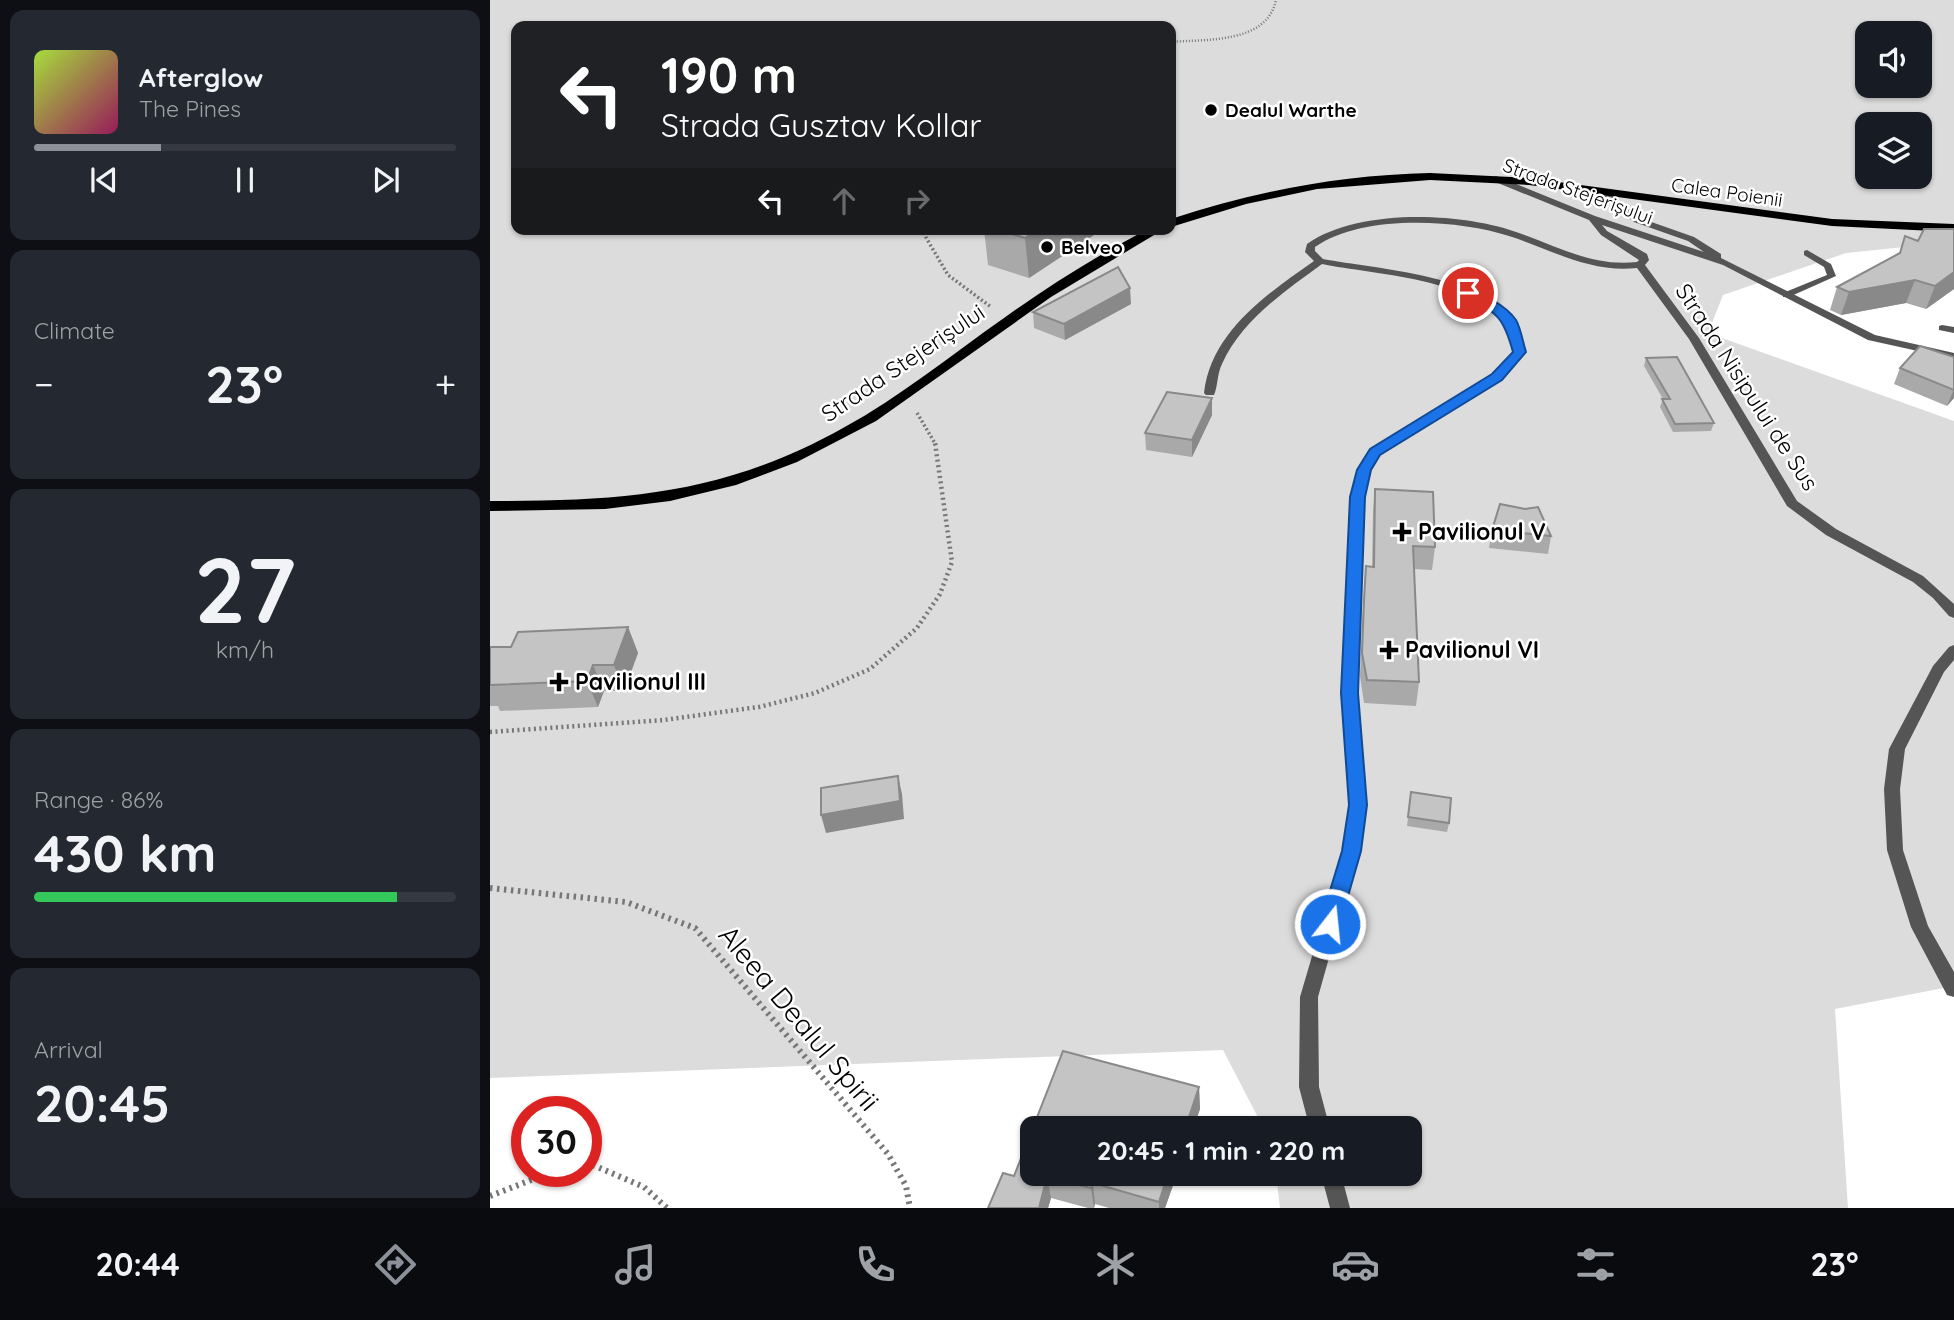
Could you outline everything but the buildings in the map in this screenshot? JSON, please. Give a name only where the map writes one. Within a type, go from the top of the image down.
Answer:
[{"type":"main road","name":"Strada Stejerișului","points":[[1176,221],[1249,198],[1326,184],[1430,176],[1496,179]]},
{"type":"main road","name":"Calea Poienii","points":[[1496,179],[1835,223],[1954,228]]},
{"type":"main road","name":"Strada Stejerișului","points":[[490,506],[645,501],[698,490],[835,439],[906,395],[1010,318],[1100,260],[1147,235]]},
{"type":"street","name":"Strada Stejerișului","points":[[1496,179],[1592,218],[1727,263],[1872,338],[1954,356]]},
{"type":"street","points":[[1604,193],[1637,219],[1691,239],[1727,263]]},
{"type":"street","name":"Strada Nisipului de Sus","points":[[1592,218],[1604,233],[1639,252],[1644,260],[1640,265],[1693,338],[1792,503],[1806,517],[1917,579],[1940,595],[1954,612]]},
{"type":"street","points":[[1317,1116],[1309,1087],[1309,997],[1352,851],[1358,805],[1349,693],[1358,497],[1364,470],[1375,452],[1497,377],[1520,352],[1511,322],[1493,306],[1468,293],[1409,275],[1320,261],[1310,252],[1310,246],[1332,232],[1371,224],[1424,220],[1496,229],[1578,260],[1621,267],[1640,265]]},
{"type":"street","points":[[1210,393],[1214,366],[1228,341],[1283,288],[1320,261]]},
{"type":"street","points":[[1954,650],[1938,670],[1897,749],[1892,789],[1895,850],[1920,926],[1954,989]]},
{"type":"street","points":[[1334,1186],[1340,1208]]},
{"type":"lane","points":[[1786,295],[1832,276],[1828,266],[1807,253]]},
{"type":"lane","points":[[1942,328],[1954,330]]},
{"type":"path","points":[[1176,41],[1254,31],[1269,23],[1276,11],[1276,0]]},
{"type":"path","points":[[923,235],[940,266],[961,290],[1010,318]]},
{"type":"path","points":[[490,732],[664,720],[759,707],[815,693],[870,669],[917,628],[940,594],[953,562],[938,447],[906,395]]},
{"type":"path","name":"Aleea Dealul Spirii","points":[[490,888],[626,902],[695,928],[888,1154],[906,1186],[910,1208]]},
{"type":"path","points":[[602,1169],[645,1187],[667,1208]]},
{"type":"path","points":[[490,1196],[513,1187]]},
{"type":"shaded area","points":[[490,0],[1954,0],[1954,242],[1846,253],[1723,295],[1708,333],[1954,421],[1954,986],[1835,1009],[1848,1208],[1280,1208],[1277,1186],[1422,1186],[1422,1116],[1257,1116],[1223,1050],[490,1078]]},
{"type":"place","name":"Dealul Warthe","points":[[1211,110]]},
{"type":"place","name":"Belveo","points":[[1047,247]]},
{"type":"place","name":"Pavilionul V","points":[[1402,532]]},
{"type":"place","name":"Pavilionul VI","points":[[1389,650]]},
{"type":"place","name":"Pavilionul III","points":[[559,682]]},
{"type":"route","points":[[1330,924],[1352,851],[1358,805],[1349,693],[1358,497],[1364,470],[1375,452],[1497,377],[1520,352],[1519,340],[1511,322],[1493,306],[1468,293]]}]
